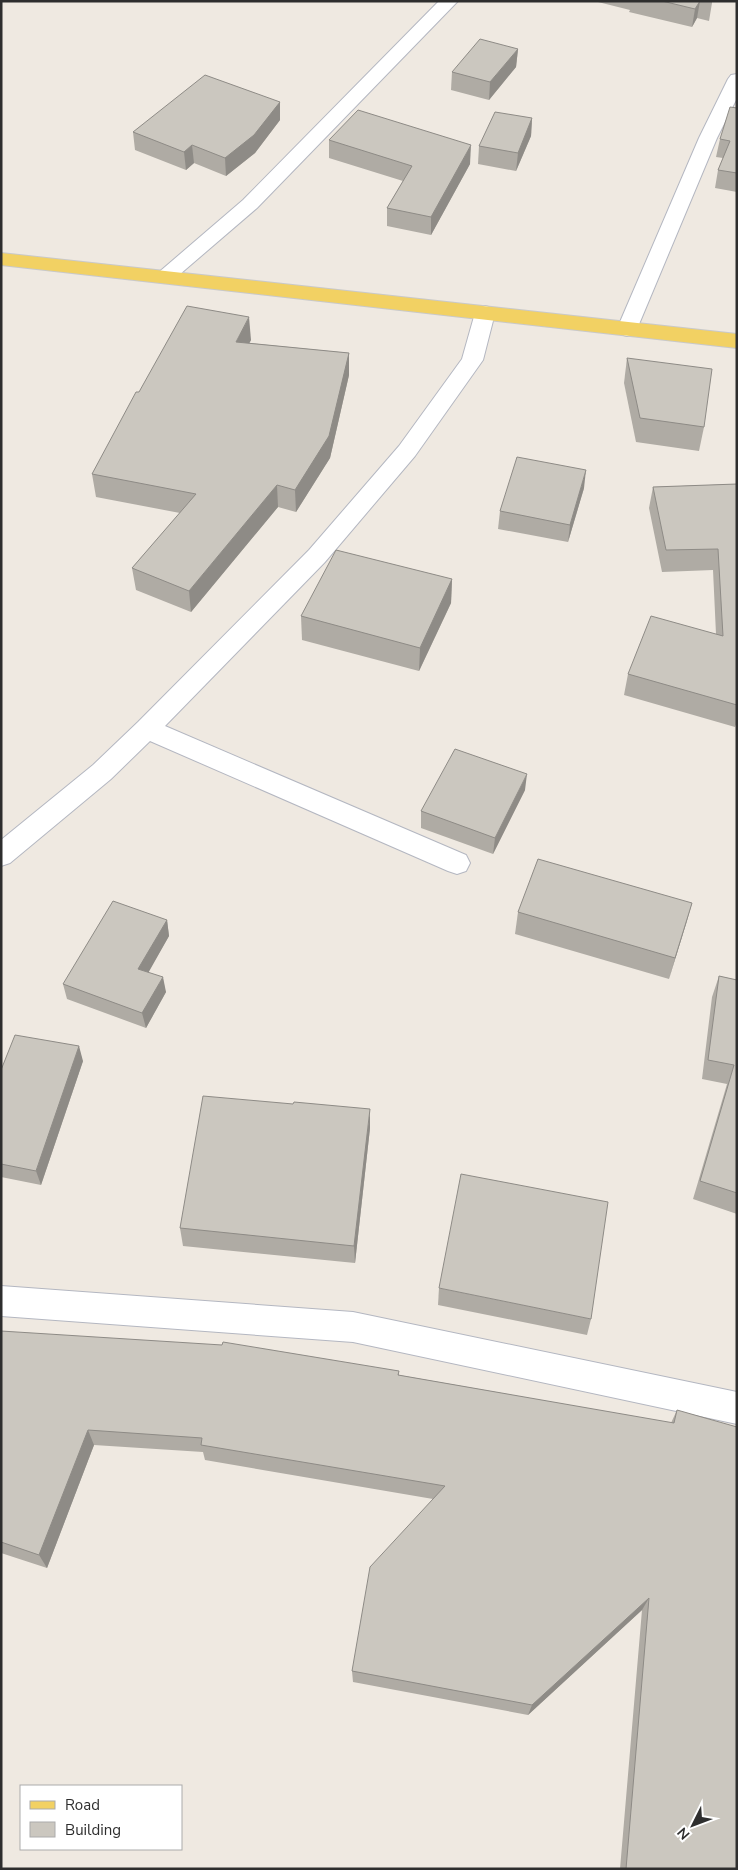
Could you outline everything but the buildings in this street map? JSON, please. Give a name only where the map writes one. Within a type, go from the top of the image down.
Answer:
[{"type":"main road","points":[[1,259],[737,341]]},
{"type":"street","points":[[165,277],[250,204],[449,1]]},
{"type":"street","points":[[627,329],[708,138],[737,79]]},
{"type":"street","points":[[1,855],[102,772],[147,729],[317,556],[407,451],[472,360],[486,313]]},
{"type":"street","points":[[147,729],[457,863]]},
{"type":"street","points":[[1,1301],[352,1326],[737,1408]]}]
